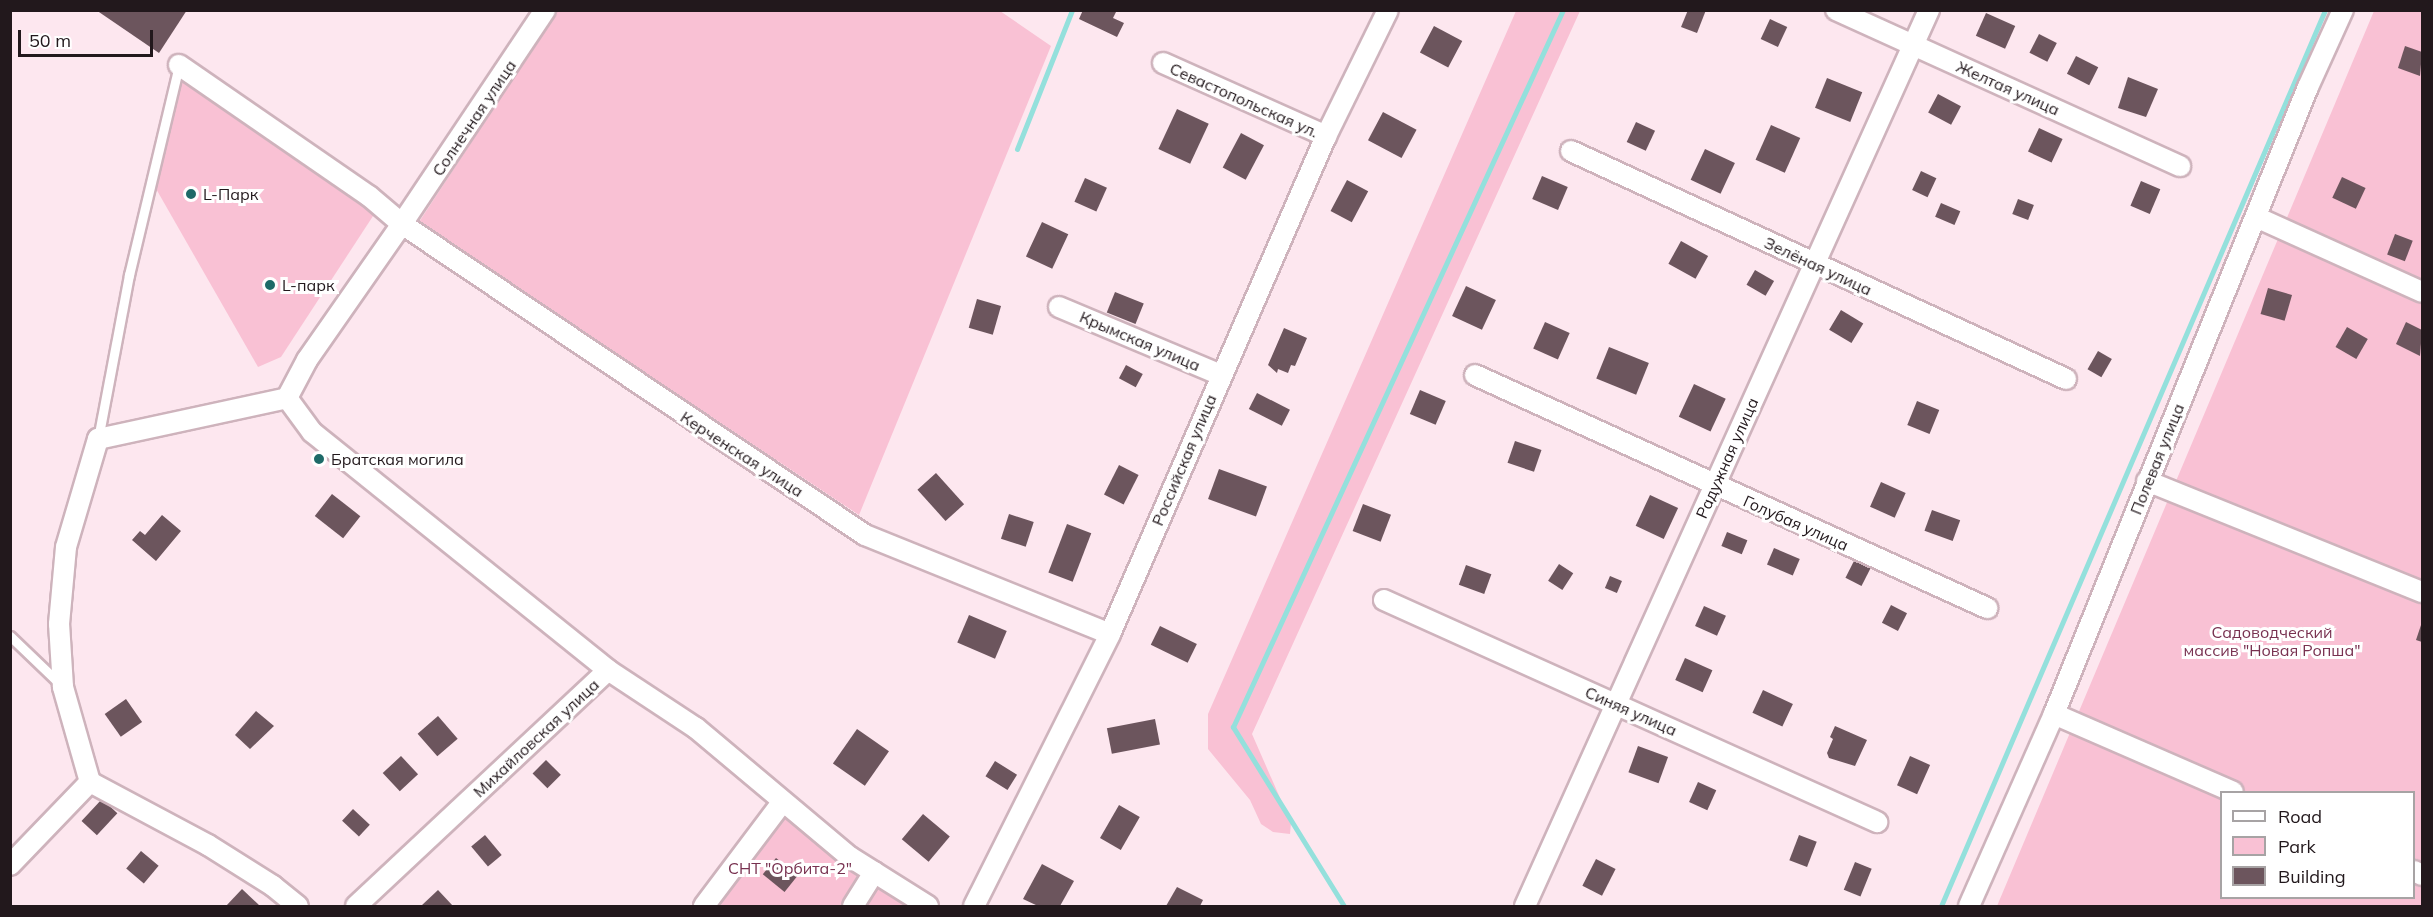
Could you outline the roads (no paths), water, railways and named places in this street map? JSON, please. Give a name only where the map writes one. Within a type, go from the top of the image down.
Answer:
[{"type":"street","name":"Солнечная улица","points":[[286,398],[307,360],[402,224],[545,10]]},
{"type":"street","name":"Российская улица","points":[[974,906],[1110,634],[1326,136],[1388,10]]},
{"type":"street","name":"Желтая улица","points":[[1836,10],[2180,166]]},
{"type":"street","name":"Радужная улица","points":[[1528,906],[1929,10]]},
{"type":"street","name":"Полевая улица","points":[[1969,906],[2054,714],[2147,481],[2343,10]]},
{"type":"street","name":"Севастопольская ул.","points":[[1162,63],[1326,136]]},
{"type":"street","name":"Керченская улица","points":[[179,65],[369,196],[402,224],[545,324],[865,536],[1110,634]]},
{"type":"street","name":"Зелёная улица","points":[[1571,151],[1814,265],[2066,379]]},
{"type":"street","points":[[2256,217],[2422,292]]},
{"type":"street","name":"Крымская улица","points":[[1059,306],[1221,375]]},
{"type":"street","name":"Голубая улица","points":[[1474,375],[1987,609]]},
{"type":"street","points":[[298,906],[273,886],[208,846],[90,782],[63,687],[59,624],[66,547],[98,439],[286,398],[312,432],[608,669]]},
{"type":"street","points":[[2147,481],[2422,592]]},
{"type":"street","name":"Синяя улица","points":[[1384,600],[1877,822]]},
{"type":"street","name":"Михайловская улица","points":[[356,906],[608,669],[696,728],[783,801],[874,872],[928,906]]},
{"type":"street","points":[[2054,714],[2231,791]]},
{"type":"street","points":[[10,865],[90,782]]},
{"type":"street","points":[[704,906],[783,801]]},
{"type":"street","points":[[853,906],[874,872]]},
{"type":"lane","points":[[98,439],[129,275],[179,65]]},
{"type":"lane","points":[[10,636],[63,687]]},
{"type":"waterway","points":[[1017,149],[1072,10]]},
{"type":"waterway","points":[[1344,906],[1233,727],[1563,10]]},
{"type":"waterway","points":[[1941,906],[2325,10]]},
{"type":"place","name":"L-Парк","points":[[191,194]]},
{"type":"place","name":"L-парк","points":[[270,285]]},
{"type":"place","name":"Братская могила","points":[[319,459]]},
{"type":"park label","name":"Садоводческий массив \"Новая Ропша\"","points":[[2272,641]]},
{"type":"park label","name":"СНТ \"Орбита-2\"","points":[[790,868]]}]
